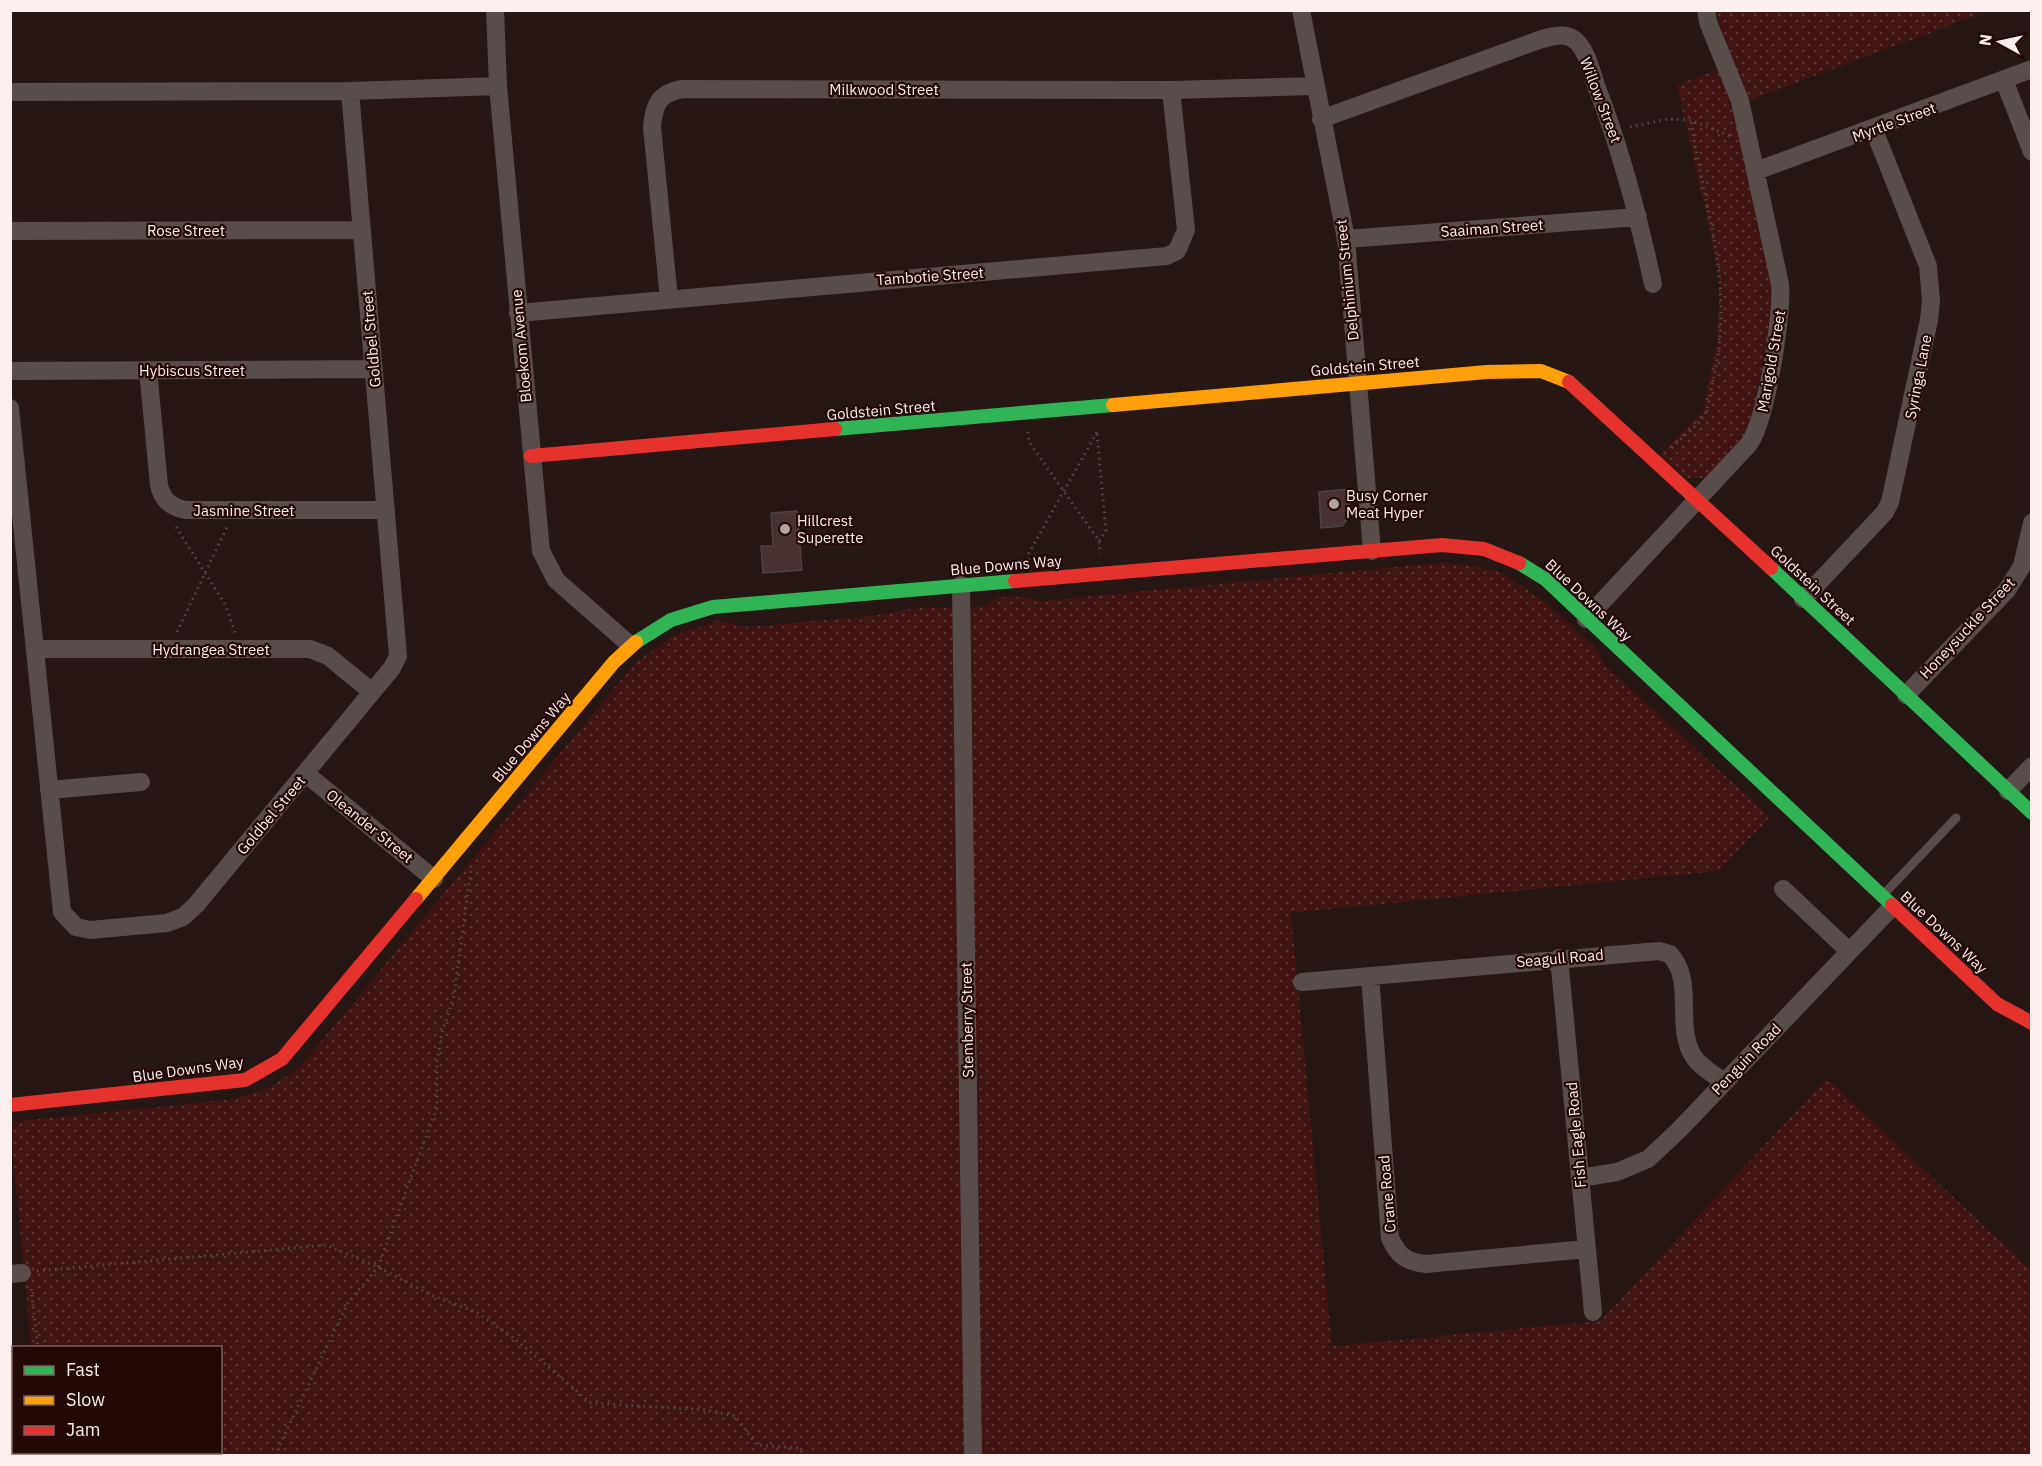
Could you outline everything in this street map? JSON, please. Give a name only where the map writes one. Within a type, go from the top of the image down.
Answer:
[{"type":"street","name":"Bloekom Avenue","points":[[495,10],[498,86],[540,540],[550,571],[630,645]]},
{"type":"street","name":"Delphinium Street","points":[[1301,10],[1346,239],[1372,552]]},
{"type":"street","name":"Marigold Street","points":[[1586,619],[1749,444],[1756,431],[1780,314],[1780,285],[1740,100],[1708,22],[1706,10]]},
{"type":"street","name":"Willow Street","points":[[1321,119],[1559,35],[1568,36],[1577,42],[1587,59],[1614,133],[1638,217],[1653,284]]},
{"type":"street","name":"Myrtle Street","points":[[1756,171],[2031,69]]},
{"type":"street","points":[[2004,80],[2031,152]]},
{"type":"street","points":[[10,92],[350,91],[498,86]]},
{"type":"street","name":"Milkwood Street","points":[[669,299],[652,127],[654,109],[662,95],[670,92],[1171,90],[1315,86]]},
{"type":"street","name":"Tambotie Street","points":[[518,313],[1167,256],[1177,251],[1186,230],[1171,90]]},
{"type":"street","name":"Goldbel Street","points":[[10,408],[19,555],[36,649],[62,912],[76,927],[90,930],[167,923],[190,912],[396,663],[399,648],[350,91]]},
{"type":"street","name":"Syringa Lane","points":[[1803,599],[1885,512],[1890,502],[1929,320],[1931,301],[1928,266],[1874,129]]},
{"type":"street","name":"Saaiman Street","points":[[1346,239],[1638,217]]},
{"type":"street","name":"Rose Street","points":[[10,231],[362,230]]},
{"type":"street","name":"Hybiscus Street","points":[[10,371],[374,369]]},
{"type":"street","name":"Jasmine Street","points":[[148,370],[160,491],[166,501],[180,509],[386,510]]},
{"type":"street","name":"Goldstein Street","points":[[531,456],[1487,372],[1552,373],[1566,380],[1659,464],[2031,813]]},
{"type":"street","name":"Honeysuckle Street","points":[[1906,695],[2007,590],[2022,566],[2031,523]]},
{"type":"street","name":"Blue Downs Way","points":[[10,1105],[189,1088],[245,1080],[265,1071],[282,1059],[630,645],[668,621],[713,607],[1372,552],[1442,544],[1485,548],[1526,565],[1545,579],[1997,1004],[2031,1023]]},
{"type":"street","name":"Stemberry Street","points":[[961,585],[973,1455]]},
{"type":"street","name":"Hydrangea Street","points":[[36,649],[317,650],[372,692]]},
{"type":"street","points":[[2008,791],[2031,766]]},
{"type":"street","name":"Oleander Street","points":[[305,773],[434,879]]},
{"type":"street","points":[[49,790],[141,782]]},
{"type":"street","points":[[1783,889],[1849,951]]},
{"type":"street","name":"Penguin Road","points":[[1580,1178],[1617,1172],[1648,1159],[1849,951],[1886,902]]},
{"type":"street","name":"Seagull Road","points":[[1302,982],[1648,950],[1670,954],[1682,974],[1686,1025],[1692,1055],[1724,1082]]},
{"type":"street","name":"Fish Eagle Road","points":[[1559,958],[1593,1312]]},
{"type":"street","name":"Crane Road","points":[[1370,976],[1390,1238],[1395,1250],[1404,1259],[1426,1264],[1587,1249]]},
{"type":"lane","points":[[1886,902],[1956,818]]},
{"type":"path","points":[[1614,133],[1648,122],[1668,119],[1691,120],[1725,135],[1748,136]]},
{"type":"path","points":[[1659,464],[1706,413],[1720,350],[1722,286],[1717,246],[1701,185],[1691,120]]},
{"type":"path","points":[[1094,407],[1106,531],[1099,541]]},
{"type":"path","points":[[1027,413],[1029,442],[1099,541],[1100,561]]},
{"type":"path","points":[[1029,568],[1029,553],[1097,432]]},
{"type":"path","points":[[180,509],[176,527],[226,606],[240,649]]},
{"type":"path","points":[[167,649],[237,509]]},
{"type":"path","points":[[277,1455],[279,1446],[348,1303],[378,1267],[437,1107],[437,1062],[442,1032],[454,996],[472,863]]},
{"type":"path","points":[[16,1273],[326,1245],[378,1267],[431,1295],[476,1312],[514,1339],[591,1403],[706,1410],[735,1416],[757,1445],[798,1448],[806,1455]]},
{"type":"path","points":[[16,1273],[33,1293],[38,1346]]},
{"type":"shaded area","points":[[1715,11],[1989,11],[1748,101]]},
{"type":"shaded area","points":[[1719,69],[1734,111],[1773,287],[1773,312],[1752,418],[1742,440],[1709,476],[1687,478],[1659,456],[1703,410],[1718,335],[1720,277],[1677,85]]},
{"type":"shaded area","points":[[1445,562],[1499,571],[1545,602],[1597,649],[1605,665],[1770,817],[1719,871],[1291,913],[1332,1346],[1600,1321],[1827,1078],[2031,1270],[2031,1455],[40,1455],[222,1454],[222,1346],[31,1346],[10,1122],[235,1099],[270,1087],[299,1068],[636,662],[673,636],[717,621],[749,627],[888,614],[921,608],[979,607],[1007,597],[1042,601]]},
{"type":"building","name":"Busy Corner Meat Hyper","points":[[1348,489],[1350,516],[1342,526],[1321,528],[1319,492]]},
{"type":"building","name":"Hillcrest Superette","points":[[797,511],[802,570],[763,573],[761,546],[773,546],[771,513]]},
{"type":"traffic: fast","points":[[835,429],[1113,405]]},
{"type":"traffic: fast","points":[[1519,563],[1545,579],[1892,905]]},
{"type":"traffic: fast","points":[[1771,568],[2032,813]]},
{"type":"traffic: fast","points":[[636,642],[671,620],[713,607],[1015,581]]},
{"type":"traffic: slow","points":[[1113,405],[1487,372],[1541,371],[1569,382]]},
{"type":"traffic: slow","points":[[416,899],[614,662],[636,642]]},
{"type":"traffic: jam","points":[[1569,382],[1771,568]]},
{"type":"traffic: jam","points":[[531,456],[835,429]]},
{"type":"traffic: jam","points":[[1015,581],[1442,545],[1484,549],[1519,563]]},
{"type":"traffic: jam","points":[[10,1105],[245,1080],[282,1059],[416,899]]},
{"type":"traffic: jam","points":[[1892,905],[1997,1004],[2032,1023]]},
{"type":"place","name":"Busy Corner Meat Hyper","points":[[1334,504]]},
{"type":"place","name":"Hillcrest Superette","points":[[785,529]]}]
